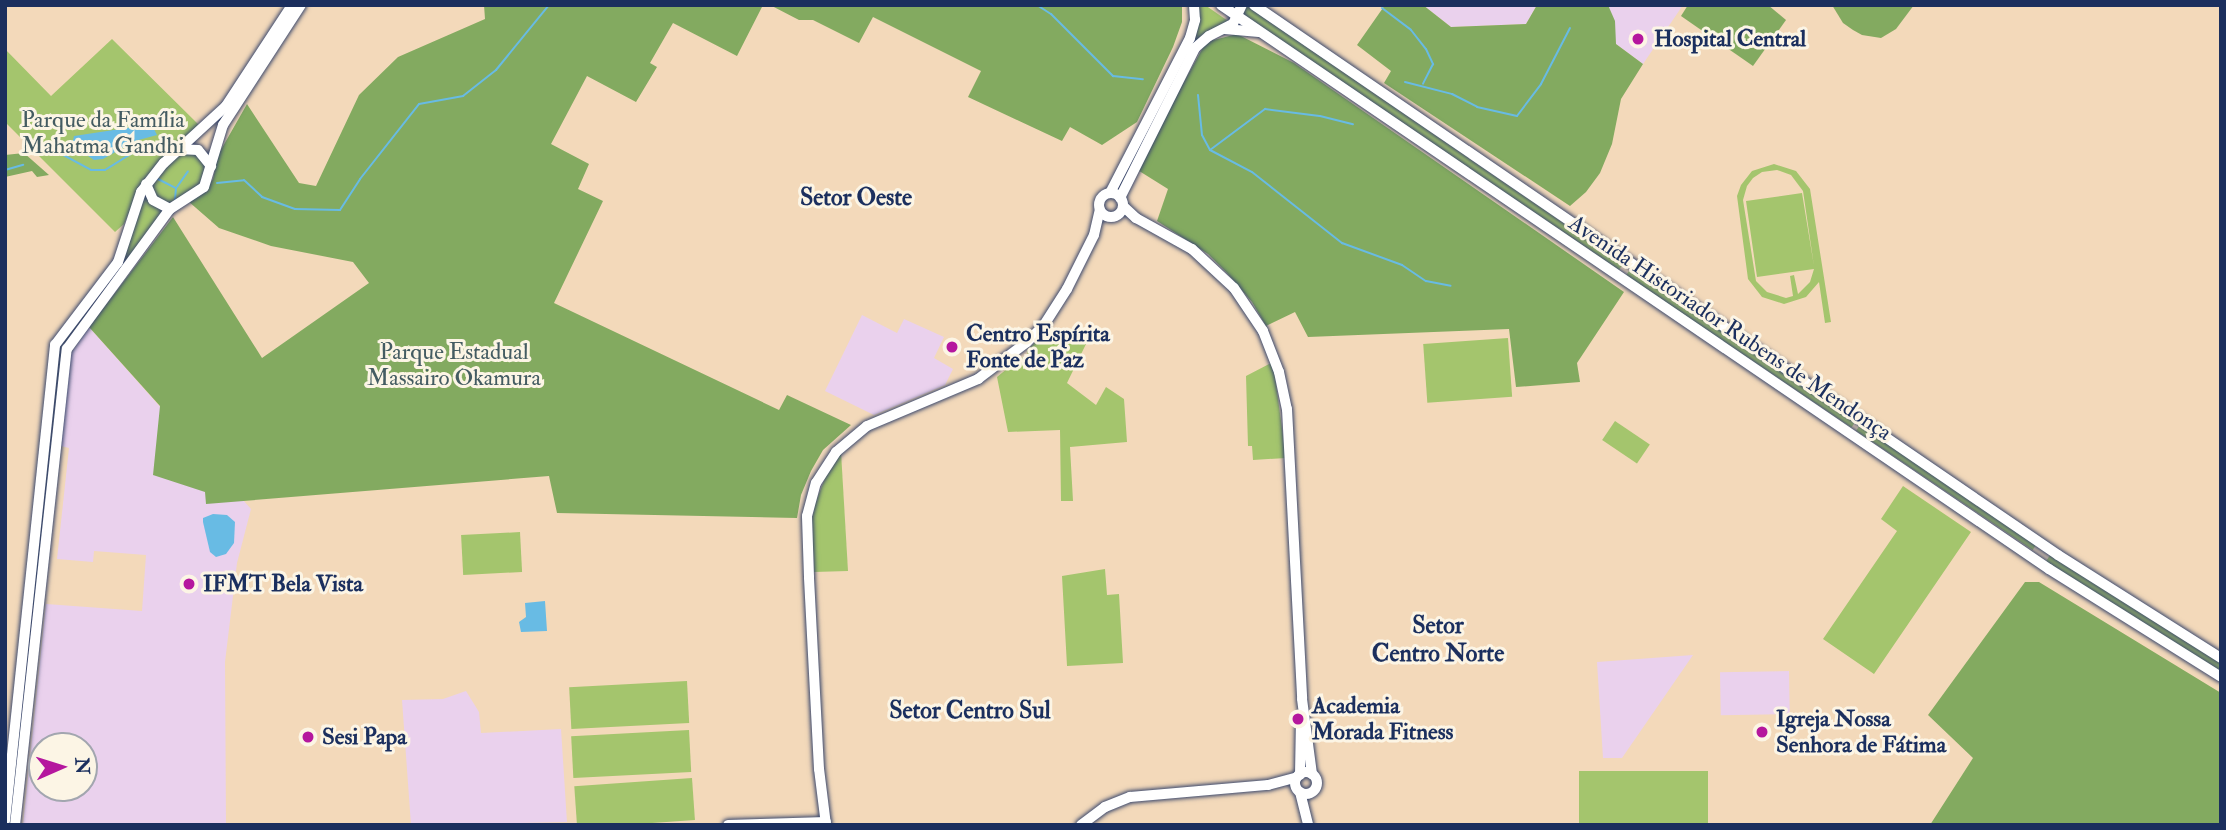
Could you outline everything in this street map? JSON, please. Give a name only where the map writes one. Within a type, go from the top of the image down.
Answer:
[{"type":"main road","points":[[5,821],[55,345],[118,262],[137,200],[146,184],[178,149],[226,106],[292,5]]},
{"type":"main road","points":[[15,825],[67,349],[170,209],[204,187],[223,125],[301,5]]},
{"type":"main road","points":[[1094,235],[1113,217],[1117,199],[1194,30],[1194,5]]},
{"type":"main road","name":"Avenida Historiador Rubens de Mendonça","points":[[1221,5],[2049,569],[2221,677]]},
{"type":"main road","points":[[1160,107],[1195,48],[1239,17],[1242,5]]},
{"type":"main road","name":"Avenida Historiador Rubens de Mendonça","points":[[1254,5],[2058,555],[2221,658]]},
{"type":"main road","points":[[1225,29],[1261,32]]},
{"type":"main road","points":[[178,149],[198,150],[211,166]]},
{"type":"main road","points":[[146,184],[153,200],[170,209]]},
{"type":"main road","points":[[728,825],[823,824],[807,516],[816,483],[836,452],[867,426],[969,383],[1012,355],[1054,310],[1094,235],[1102,198],[1117,199],[1136,218],[1192,249],[1234,288],[1263,331],[1277,365],[1287,409],[1302,699],[1312,774],[1317,783],[1308,822]]},
{"type":"main road","points":[[1100,210],[1113,217],[1136,218]]},
{"type":"main road","points":[[1302,699],[1299,791],[1308,822]]},
{"type":"main road","points":[[1081,825],[1105,807],[1130,797],[1268,785],[1312,774]]},
{"type":"main road","points":[[1268,785],[1313,792]]},
{"type":"shaded area","points":[[1423,5],[1537,5],[1526,24],[1451,27]]},
{"type":"shaded area","name":"Hospital Central","points":[[1608,5],[1683,5],[1643,64],[1616,44]]},
{"type":"shaded area","points":[[862,315],[897,333],[904,319],[944,337],[934,358],[953,369],[945,385],[874,415],[825,391]]},
{"type":"shaded area","name":"IFMT Bela Vista","points":[[89,327],[251,509],[237,563],[225,662],[226,825],[23,825],[28,777],[28,802],[98,802],[98,732],[33,732],[46,604],[142,611],[146,555],[94,551],[93,562],[57,559],[69,448],[61,446],[72,352]]},
{"type":"shaded area","points":[[1693,655],[1622,758],[1603,758],[1597,662]]},
{"type":"shaded area","points":[[1789,671],[1790,714],[1721,715],[1720,672]]},
{"type":"shaded area","points":[[466,691],[479,712],[481,733],[561,729],[567,822],[411,825],[402,700],[443,699]]},
{"type":"green space","name":"Parque Estadual Massairo Okamura","points":[[484,5],[763,5],[737,56],[673,23],[650,63],[657,67],[636,102],[587,76],[551,144],[589,164],[578,189],[603,201],[554,303],[779,410],[787,395],[851,425],[823,450],[801,495],[797,518],[557,513],[549,476],[206,504],[205,492],[153,475],[160,406],[89,327],[173,217],[262,358],[369,283],[353,262],[271,246],[219,228],[188,201],[206,189],[213,179],[218,155],[247,104],[299,183],[316,186],[359,95],[398,57],[485,19]]},
{"type":"green space","points":[[770,5],[1182,5],[1182,22],[1137,122],[1102,145],[1070,127],[1062,141],[968,97],[981,71],[873,17],[859,43],[813,20],[799,20]]},
{"type":"green space","points":[[1198,5],[1205,5],[1228,21],[1210,31],[1162,105],[1195,37],[1199,22]]},
{"type":"green space","points":[[1385,5],[1423,5],[1451,27],[1526,24],[1537,5],[1608,5],[1615,21],[1616,44],[1643,64],[1621,99],[1612,144],[1600,173],[1586,192],[1570,206],[1384,83],[1391,71],[1357,45]]},
{"type":"green space","points":[[1688,5],[1768,5],[1786,20],[1753,66],[1681,16]]},
{"type":"green space","points":[[1832,5],[1914,5],[1896,29],[1881,38],[1862,35],[1853,30],[1843,23]]},
{"type":"green space","points":[[1247,6],[1623,264],[1619,270],[1243,14]]},
{"type":"green space","points":[[1237,34],[1294,63],[1624,292],[1577,363],[1580,382],[1516,387],[1509,329],[1308,337],[1295,312],[1266,326],[1252,302],[1208,254],[1157,221],[1168,189],[1136,169],[1206,42]]},
{"type":"green space","name":"Parque da Família Mahatma Gandhi","points":[[112,39],[199,125],[170,149],[141,185],[124,224],[115,232],[5,122],[5,49],[51,96]]},
{"type":"green space","points":[[193,151],[206,161],[205,182],[169,204],[157,198],[150,187],[176,154]]},
{"type":"green space","points":[[24,153],[49,175],[37,177],[32,171],[5,177],[5,155]]},
{"type":"green space","points":[[1774,164],[1796,171],[1810,189],[1831,322],[1825,323],[1819,282],[1806,297],[1784,304],[1762,297],[1748,279],[1737,196],[1741,185],[1752,171]],"holes":[[[1777,170],[1791,175],[1803,191],[1814,266],[1802,193],[1746,201],[1757,277],[1814,269],[1810,282],[1798,294],[1794,275],[1790,276],[1793,296],[1786,298],[1767,292],[1756,281],[1743,200],[1747,186],[1762,172]]]},
{"type":"green space","points":[[145,189],[165,210],[67,342],[12,825],[9,825],[59,345],[122,263],[140,198]]},
{"type":"green space","points":[[1631,268],[1856,420],[1851,428],[1626,275]]},
{"type":"green space","points":[[1049,327],[1086,344],[1067,383],[1096,405],[1106,387],[1124,399],[1127,442],[1070,447],[1073,501],[1061,501],[1060,430],[1008,432],[997,377],[1020,358],[1028,356],[1027,351]]},
{"type":"green space","points":[[1508,338],[1512,397],[1427,403],[1423,344]]},
{"type":"green space","points":[[1273,362],[1286,458],[1253,460],[1252,446],[1248,446],[1246,376]]},
{"type":"green space","points":[[1615,421],[1650,444],[1637,464],[1602,440]]},
{"type":"green space","points":[[1860,425],[2037,544],[2033,550],[1856,431]]},
{"type":"green space","points":[[841,452],[848,571],[814,572],[812,520],[815,504],[827,473]]},
{"type":"green space","points":[[1903,486],[1971,532],[1874,674],[1823,639],[1897,531],[1881,519]]},
{"type":"green space","points":[[520,532],[522,572],[463,575],[461,535]]},
{"type":"green space","points":[[2050,555],[2221,663],[2221,672],[2045,563]]},
{"type":"green space","points":[[1105,569],[1107,595],[1119,594],[1123,663],[1067,666],[1062,576]]},
{"type":"green space","points":[[2025,582],[2039,582],[2221,693],[2221,825],[1930,825],[1973,758],[1928,715]]},
{"type":"green space","points":[[687,681],[689,723],[571,729],[569,687]]},
{"type":"green space","points":[[689,730],[691,772],[573,778],[571,736]]},
{"type":"green space","points":[[1579,771],[1708,771],[1708,825],[1579,825]]},
{"type":"green space","points":[[692,778],[695,820],[577,825],[574,786]]},
{"type":"water","points":[[140,126],[154,129],[157,135],[135,141],[103,159],[94,160],[72,145],[74,136]]},
{"type":"water","points":[[213,514],[227,515],[235,522],[234,543],[226,554],[216,557],[210,552],[203,522],[203,518]]},
{"type":"water","points":[[545,601],[547,631],[521,632],[519,622],[526,617],[525,603]]},
{"type":"waterway","points":[[217,183],[244,180],[262,197],[295,209],[340,210],[360,179],[419,104],[463,96],[496,70],[549,5]]},
{"type":"waterway","points":[[1037,5],[1051,14],[1113,76],[1143,79]]},
{"type":"waterway","points":[[1382,8],[1411,30],[1426,49],[1433,64],[1423,84]]},
{"type":"waterway","points":[[1405,82],[1452,94],[1477,107],[1517,116],[1541,84],[1570,28]]},
{"type":"waterway","points":[[1198,95],[1202,135],[1210,150],[1265,109],[1320,116],[1353,124]]},
{"type":"waterway","points":[[54,150],[71,141]]},
{"type":"waterway","points":[[37,155],[54,150],[91,170],[105,170],[132,153],[157,146]]},
{"type":"waterway","points":[[1210,150],[1252,172],[1342,243],[1402,265],[1426,281],[1451,286]]},
{"type":"waterway","points":[[5,170],[23,165]]},
{"type":"waterway","points":[[177,187],[188,171]]},
{"type":"waterway","points":[[158,179],[176,188],[175,200]]},
{"type":"place","name":"Hospital Central","points":[[1638,39]]},
{"type":"place","name":"Centro Espírita Fonte de Paz","points":[[952,347]]},
{"type":"place","name":"IFMT Bela Vista","points":[[189,584]]},
{"type":"place","name":"Academia Morada Fitness","points":[[1298,719]]},
{"type":"place","name":"Igreja Nossa Senhora de Fátima","points":[[1762,732]]},
{"type":"place","name":"Sesi Papa","points":[[308,737]]},
{"type":"district","name":"Setor Oeste","points":[[856,198]]},
{"type":"district","name":"Setor Centro Norte","points":[[1438,640]]},
{"type":"district","name":"Setor Centro Sul","points":[[970,711]]}]
